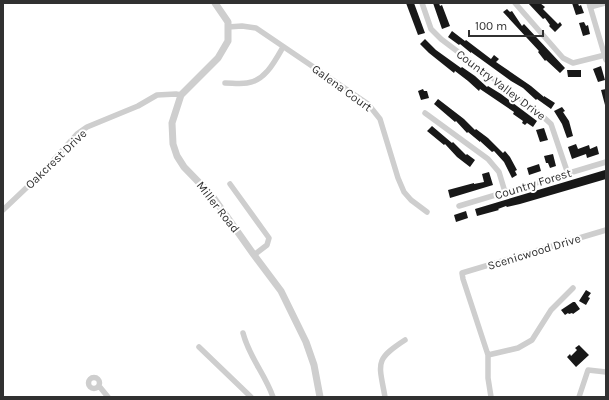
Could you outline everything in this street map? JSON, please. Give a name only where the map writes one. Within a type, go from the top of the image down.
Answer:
[{"type":"street","points":[[215,3],[228,22],[228,27]]},
{"type":"street","name":"Country Valley Drive","points":[[422,3],[431,29],[441,39],[552,124],[568,174]]},
{"type":"street","points":[[515,3],[563,58],[573,63],[605,58],[590,5],[605,3]]},
{"type":"street","name":"Galena Court","points":[[228,27],[242,26],[256,28],[368,104],[380,119],[398,178],[404,192],[411,200],[427,212]]},
{"type":"street","name":"Miller Road","points":[[228,27],[228,41],[218,58],[180,95],[172,123],[173,144],[177,156],[184,167],[213,196],[281,291],[297,323],[314,365],[320,397]]},
{"type":"street","points":[[224,83],[246,83],[255,81],[270,68],[283,46]]},
{"type":"street","name":"Oakcrest Drive","points":[[3,210],[42,173],[77,134],[87,127],[138,106],[157,95],[180,95]]},
{"type":"street","points":[[425,113],[488,159],[499,172],[505,192]]},
{"type":"street","name":"Country Forest","points":[[459,206],[606,162]]},
{"type":"street","points":[[230,184],[269,238],[267,245],[254,255]]},
{"type":"street","name":"Scenicwood Drive","points":[[488,355],[462,273],[606,230]]},
{"type":"street","points":[[491,397],[488,378],[488,355],[518,348],[532,340],[551,310],[573,288]]},
{"type":"street","points":[[243,333],[246,345],[268,385],[272,397]]},
{"type":"street","points":[[385,397],[380,367],[384,356],[391,349],[405,340]]},
{"type":"street","points":[[199,347],[251,397]]},
{"type":"street","points":[[579,397],[588,370],[606,372]]},
{"type":"street","points":[[99,386],[108,397]]},
{"type":"building","points":[[406,3],[414,3],[425,33],[418,35]]},
{"type":"building","points":[[433,3],[439,3],[440,6],[442,5],[450,26],[442,29]]},
{"type":"building","points":[[528,3],[540,3],[545,7],[543,9],[558,24],[560,22],[562,25],[555,32],[549,26],[550,25],[545,18],[543,19]]},
{"type":"building","points":[[572,3],[578,3],[579,6],[581,5],[584,13],[576,15]]},
{"type":"building","points":[[507,9],[510,12],[512,11],[522,26],[524,24],[565,68],[560,73],[546,60],[545,61],[538,52],[539,51],[503,12]]},
{"type":"building","points":[[584,22],[586,26],[588,25],[590,34],[583,36],[579,23]]},
{"type":"building","points":[[452,31],[491,59],[494,55],[499,59],[496,62],[531,86],[544,97],[555,103],[551,109],[537,99],[536,100],[523,88],[448,37]]},
{"type":"building","points":[[425,39],[436,50],[475,76],[487,87],[488,86],[501,94],[537,121],[533,127],[527,123],[525,125],[522,123],[523,121],[513,114],[514,112],[480,89],[479,91],[455,71],[454,73],[429,53],[420,44]]},
{"type":"building","points":[[601,66],[605,80],[598,82],[593,69]]},
{"type":"building","points":[[567,70],[581,70],[581,77],[568,77]]},
{"type":"building","points":[[423,89],[424,91],[427,91],[429,98],[421,100],[418,91]]},
{"type":"building","points":[[606,89],[606,104],[605,105],[601,90]]},
{"type":"building","points":[[438,99],[464,119],[475,130],[476,129],[488,138],[503,153],[505,151],[517,170],[515,171],[517,175],[512,178],[504,162],[494,151],[492,152],[480,141],[468,132],[467,133],[456,121],[455,122],[434,104]]},
{"type":"building","points":[[562,107],[565,111],[563,112],[569,121],[573,136],[567,138],[562,124],[554,111]]},
{"type":"building","points":[[432,126],[452,143],[453,142],[466,155],[467,154],[475,160],[470,167],[457,157],[445,144],[444,145],[427,131]]},
{"type":"building","points":[[544,128],[548,140],[540,142],[536,130]]},
{"type":"building","points":[[576,144],[578,149],[589,145],[590,149],[597,146],[599,154],[587,158],[586,154],[572,159],[568,147]]},
{"type":"building","points":[[553,154],[556,166],[550,168],[548,163],[546,163],[544,156]]},
{"type":"building","points":[[539,164],[541,171],[529,175],[527,168]]},
{"type":"building","points":[[605,170],[606,179],[520,204],[506,206],[498,209],[499,210],[477,216],[475,209]]},
{"type":"building","points":[[489,172],[493,185],[450,198],[448,190],[484,182],[482,174]]},
{"type":"building","points":[[466,211],[468,218],[456,222],[454,215]]},
{"type":"building","points":[[586,290],[591,293],[588,297],[590,298],[586,305],[579,301]]},
{"type":"building","points":[[575,302],[580,309],[573,314],[568,313],[565,315],[561,310]]},
{"type":"building","points":[[579,345],[589,355],[576,367],[567,357],[570,354],[571,356],[577,350],[575,348]]}]
